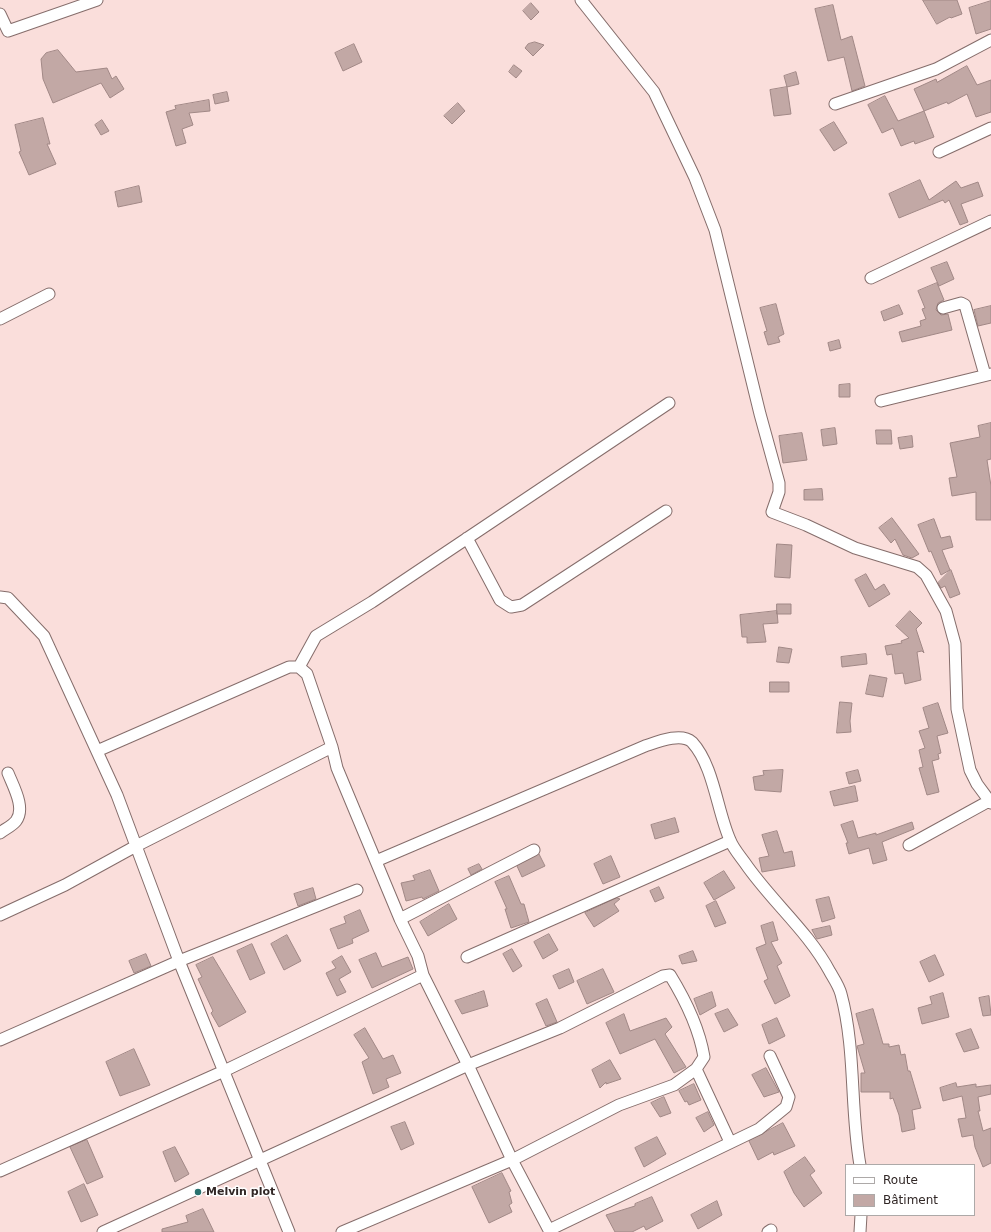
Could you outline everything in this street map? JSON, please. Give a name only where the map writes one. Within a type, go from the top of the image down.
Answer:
[{"type":"street","points":[[0,14],[8,32],[96,0]]},
{"type":"street","points":[[581,0],[654,92],[695,178],[715,230],[760,414],[779,483],[779,492],[772,512],[806,524],[855,548],[917,567],[926,575],[946,611],[955,644],[957,709],[970,770],[977,784],[990,802],[909,845]]},
{"type":"street","points":[[835,104],[936,69],[991,40]]},
{"type":"street","points":[[939,152],[991,128]]},
{"type":"street","points":[[871,278],[991,221]]},
{"type":"street","points":[[0,318],[49,294]]},
{"type":"street","points":[[880,401],[988,374],[965,305],[961,303],[943,308]]},
{"type":"street","points":[[299,667],[316,636],[372,602],[670,403]]},
{"type":"street","points":[[467,538],[500,600],[511,607],[522,605],[666,511]]},
{"type":"street","points":[[0,597],[8,598],[44,636],[97,751],[117,795],[179,961],[289,1232]]},
{"type":"street","points":[[97,751],[289,667],[299,667],[307,674],[332,747],[337,768],[400,919],[418,956],[423,975],[468,1065],[512,1160],[549,1231],[730,1142],[746,1137],[759,1129],[789,1103],[789,1097],[770,1056]]},
{"type":"street","points":[[376,861],[646,746],[681,738],[691,741],[703,758],[730,841],[760,885],[802,931],[824,961],[841,992],[848,1026],[856,1142],[860,1164]]},
{"type":"street","points":[[0,915],[65,885],[136,846],[332,747]]},
{"type":"street","points":[[0,833],[15,822],[20,814],[20,804],[8,773]]},
{"type":"street","points":[[467,957],[730,841]]},
{"type":"street","points":[[400,919],[534,850]]},
{"type":"street","points":[[0,1040],[179,961],[357,890]]},
{"type":"street","points":[[0,1171],[224,1070],[423,975]]},
{"type":"street","points":[[103,1232],[468,1065],[560,1028],[663,976],[670,975],[686,1002],[701,1041],[704,1057],[696,1069],[674,1085],[619,1105],[512,1160],[342,1232]]},
{"type":"street","points":[[696,1069],[730,1142]]},
{"type":"street","points":[[860,1232],[861,1216]]},
{"type":"building","points":[[923,0],[957,0],[962,14],[951,18],[950,17],[937,24]]},
{"type":"building","points":[[991,1],[991,29],[976,34],[969,8]]},
{"type":"building","points":[[531,3],[539,12],[531,20],[523,11]]},
{"type":"building","points":[[833,5],[841,40],[852,36],[865,86],[852,91],[844,57],[828,61],[815,9]]},
{"type":"building","points":[[535,42],[544,45],[533,56],[525,48],[528,44]]},
{"type":"building","points":[[354,44],[362,62],[343,71],[335,53]]},
{"type":"building","points":[[58,50],[76,72],[107,68],[112,79],[116,76],[124,89],[110,98],[101,83],[53,103],[43,79],[41,59],[46,53]]},
{"type":"building","points":[[514,65],[522,71],[516,78],[509,72]]},
{"type":"building","points":[[967,66],[977,85],[991,80],[991,112],[976,117],[967,94],[948,104],[947,102],[924,111],[914,89],[936,79],[937,82]]},
{"type":"building","points":[[796,72],[799,84],[787,87],[784,76]]},
{"type":"building","points":[[787,87],[791,114],[774,116],[770,90]]},
{"type":"building","points":[[227,92],[229,101],[215,104],[213,95]]},
{"type":"building","points":[[885,96],[898,121],[924,111],[934,137],[915,144],[914,141],[901,146],[893,128],[882,133],[868,105]]},
{"type":"building","points":[[209,100],[210,111],[189,113],[193,125],[182,129],[186,143],[176,146],[166,112],[176,109],[175,106]]},
{"type":"building","points":[[458,103],[465,111],[452,124],[444,116]]},
{"type":"building","points":[[43,118],[50,144],[47,144],[56,164],[29,175],[19,152],[21,151],[15,125]]},
{"type":"building","points":[[102,120],[109,131],[101,135],[95,125]]},
{"type":"building","points":[[834,122],[847,143],[834,151],[820,130]]},
{"type":"building","points":[[920,180],[929,200],[956,181],[961,188],[978,182],[983,196],[961,204],[968,222],[960,225],[949,200],[945,203],[943,200],[899,218],[889,194]]},
{"type":"building","points":[[139,186],[142,202],[118,207],[115,192]]},
{"type":"building","points":[[947,262],[954,279],[939,286],[931,268]]},
{"type":"building","points":[[937,283],[944,300],[938,303],[936,310],[941,315],[948,314],[952,330],[902,342],[899,332],[921,326],[920,321],[926,319],[922,309],[925,308],[918,291]]},
{"type":"building","points":[[776,304],[784,334],[778,337],[780,342],[768,345],[764,332],[767,331],[760,308]]},
{"type":"building","points":[[899,305],[903,314],[884,321],[881,312]]},
{"type":"building","points":[[991,306],[991,323],[978,326],[974,310]]},
{"type":"building","points":[[839,340],[841,348],[830,351],[828,343]]},
{"type":"building","points":[[850,384],[850,397],[839,397],[839,385]]},
{"type":"building","points":[[991,423],[991,459],[987,460],[991,486],[991,520],[976,520],[976,492],[952,496],[949,478],[957,477],[950,443],[980,437],[978,426]]},
{"type":"building","points":[[835,428],[837,444],[823,446],[821,430]]},
{"type":"building","points":[[876,430],[891,430],[892,444],[877,444]]},
{"type":"building","points":[[802,433],[807,460],[783,463],[779,436]]},
{"type":"building","points":[[912,436],[913,447],[900,449],[898,438]]},
{"type":"building","points":[[822,489],[823,500],[804,500],[804,490]]},
{"type":"building","points":[[892,518],[919,554],[912,558],[903,555],[895,539],[891,543],[879,528]]},
{"type":"building","points":[[934,519],[941,538],[950,536],[953,547],[942,550],[950,570],[941,575],[931,551],[929,552],[918,525]]},
{"type":"building","points":[[777,544],[792,545],[790,578],[775,577]]},
{"type":"building","points":[[951,570],[960,594],[950,598],[945,586],[941,588],[938,583]]},
{"type":"building","points":[[866,574],[875,590],[884,584],[890,594],[869,607],[855,580]]},
{"type":"building","points":[[777,604],[791,604],[791,614],[777,614]]},
{"type":"building","points":[[777,611],[778,623],[763,624],[766,642],[747,643],[747,637],[742,637],[740,615]]},
{"type":"building","points":[[910,611],[922,623],[916,629],[924,653],[922,651],[917,652],[921,680],[905,684],[903,673],[895,674],[892,654],[887,655],[885,646],[902,643],[901,641],[909,638],[896,626]]},
{"type":"building","points":[[779,647],[792,649],[789,663],[777,662]]},
{"type":"building","points":[[866,654],[867,664],[842,667],[841,657]]},
{"type":"building","points":[[870,675],[887,678],[883,697],[866,694]]},
{"type":"building","points":[[770,682],[789,682],[789,692],[770,692]]},
{"type":"building","points":[[840,702],[852,703],[850,721],[851,732],[837,733]]},
{"type":"building","points":[[938,703],[948,733],[937,736],[941,753],[938,754],[939,759],[932,761],[939,792],[927,795],[919,768],[923,767],[919,750],[925,748],[919,731],[929,728],[923,708]]},
{"type":"building","points":[[783,770],[781,792],[755,790],[753,777],[764,775],[763,771]]},
{"type":"building","points":[[858,770],[861,781],[849,784],[846,773]]},
{"type":"building","points":[[855,786],[858,801],[834,806],[830,792]]},
{"type":"building","points":[[675,818],[679,832],[655,839],[651,825]]},
{"type":"building","points":[[853,821],[858,838],[876,833],[876,835],[912,822],[914,829],[882,842],[887,860],[873,864],[869,848],[849,854],[846,843],[848,843],[841,825]]},
{"type":"building","points":[[777,831],[784,853],[792,851],[795,866],[762,872],[759,858],[769,856],[762,835]]},
{"type":"building","points":[[539,854],[545,866],[522,877],[517,866]]},
{"type":"building","points":[[611,856],[620,877],[603,884],[594,864]]},
{"type":"building","points":[[479,864],[482,869],[471,875],[468,869]]},
{"type":"building","points":[[430,870],[439,891],[423,899],[422,897],[406,901],[401,883],[415,880],[413,876]]},
{"type":"building","points":[[724,871],[735,888],[714,900],[704,883]]},
{"type":"building","points":[[509,876],[521,904],[524,904],[529,922],[511,928],[505,909],[507,909],[495,882]]},
{"type":"building","points":[[659,887],[664,898],[655,902],[650,891]]},
{"type":"building","points":[[313,888],[316,899],[298,906],[294,894]]},
{"type":"building","points":[[829,897],[835,918],[822,922],[816,900]]},
{"type":"building","points":[[617,898],[620,899],[614,904],[619,911],[594,927],[585,913]]},
{"type":"building","points":[[716,901],[726,923],[715,927],[706,906]]},
{"type":"building","points":[[449,904],[457,919],[428,936],[420,922]]},
{"type":"building","points":[[360,910],[369,931],[352,939],[353,943],[338,949],[330,929],[346,923],[344,917]]},
{"type":"building","points":[[773,922],[778,940],[771,942],[782,963],[777,966],[790,996],[775,1004],[764,981],[768,979],[756,948],[766,944],[761,926]]},
{"type":"building","points":[[830,926],[832,935],[817,939],[812,930]]},
{"type":"building","points":[[549,934],[558,950],[543,959],[534,942]]},
{"type":"building","points":[[287,935],[301,961],[284,970],[271,944]]},
{"type":"building","points":[[252,944],[265,973],[250,980],[237,951]]},
{"type":"building","points":[[512,949],[522,966],[513,972],[503,954]]},
{"type":"building","points":[[693,951],[697,961],[682,964],[679,956]]},
{"type":"building","points":[[376,953],[382,967],[408,957],[413,969],[372,988],[359,960]]},
{"type":"building","points":[[146,954],[151,966],[134,973],[129,961]]},
{"type":"building","points":[[935,955],[944,975],[929,982],[920,962]]},
{"type":"building","points":[[342,956],[351,972],[339,979],[346,992],[337,996],[326,973],[336,968],[332,962]]},
{"type":"building","points":[[213,957],[246,1012],[219,1027],[211,1013],[213,1011],[198,979],[202,977],[196,965]]},
{"type":"building","points":[[569,969],[574,982],[559,989],[553,976]]},
{"type":"building","points":[[603,969],[614,992],[587,1004],[577,981]]},
{"type":"building","points":[[484,991],[488,1006],[462,1014],[455,1001]]},
{"type":"building","points":[[712,992],[716,1006],[700,1015],[694,999]]},
{"type":"building","points":[[943,993],[949,1017],[922,1024],[918,1008],[932,1004],[930,997]]},
{"type":"building","points":[[989,996],[991,1015],[983,1016],[979,998]]},
{"type":"building","points":[[547,999],[557,1022],[546,1026],[536,1004]]},
{"type":"building","points":[[728,1009],[738,1025],[724,1032],[715,1014]]},
{"type":"building","points":[[873,1009],[883,1044],[889,1044],[889,1047],[899,1045],[901,1055],[905,1054],[908,1071],[910,1071],[921,1108],[912,1110],[915,1129],[902,1132],[899,1115],[893,1098],[890,1099],[890,1092],[861,1092],[861,1073],[865,1073],[857,1046],[864,1044],[856,1014]]},
{"type":"building","points":[[624,1014],[630,1031],[666,1018],[672,1027],[665,1034],[686,1067],[674,1073],[655,1039],[620,1054],[606,1023]]},
{"type":"building","points":[[777,1018],[785,1036],[769,1044],[762,1025]]},
{"type":"building","points":[[365,1028],[383,1059],[393,1055],[401,1073],[386,1079],[389,1087],[373,1094],[362,1062],[369,1058],[354,1035]]},
{"type":"building","points":[[971,1029],[979,1048],[964,1052],[956,1034]]},
{"type":"building","points":[[134,1049],[150,1085],[120,1096],[106,1062]]},
{"type":"building","points":[[610,1060],[621,1079],[606,1084],[606,1082],[600,1088],[592,1070]]},
{"type":"building","points":[[766,1068],[779,1092],[764,1097],[752,1075]]},
{"type":"building","points":[[956,1083],[957,1087],[976,1084],[976,1087],[991,1085],[991,1094],[978,1097],[980,1111],[978,1111],[983,1131],[991,1128],[991,1163],[983,1167],[975,1147],[973,1135],[962,1137],[958,1119],[966,1118],[962,1096],[943,1101],[940,1088]]},
{"type":"building","points":[[694,1084],[701,1100],[689,1105],[687,1101],[685,1102],[679,1091]]},
{"type":"building","points":[[664,1097],[671,1113],[660,1117],[651,1103]]},
{"type":"building","points":[[708,1112],[714,1125],[704,1132],[696,1118]]},
{"type":"building","points":[[405,1122],[414,1144],[401,1150],[391,1127]]},
{"type":"building","points":[[783,1123],[795,1146],[774,1155],[773,1152],[758,1160],[749,1141]]},
{"type":"building","points":[[657,1137],[666,1154],[644,1167],[635,1148]]},
{"type":"building","points":[[87,1140],[103,1177],[87,1184],[70,1147]]},
{"type":"building","points":[[175,1147],[189,1174],[175,1182],[163,1152]]},
{"type":"building","points":[[805,1157],[815,1171],[810,1175],[822,1193],[804,1207],[794,1193],[784,1172]]},
{"type":"building","points":[[502,1173],[511,1191],[509,1192],[512,1203],[509,1205],[512,1212],[489,1223],[472,1187]]},
{"type":"building","points":[[84,1184],[98,1215],[81,1222],[68,1192]]},
{"type":"building","points":[[652,1197],[663,1221],[646,1230],[644,1226],[632,1232],[615,1232],[606,1215],[635,1206],[635,1204]]},
{"type":"building","points":[[717,1201],[722,1215],[698,1229],[691,1215]]},
{"type":"building","points":[[203,1209],[214,1232],[162,1232],[162,1229],[188,1222],[186,1216]]},
{"type":"place","name":"Melvin plot","points":[[198,1192]]}]
